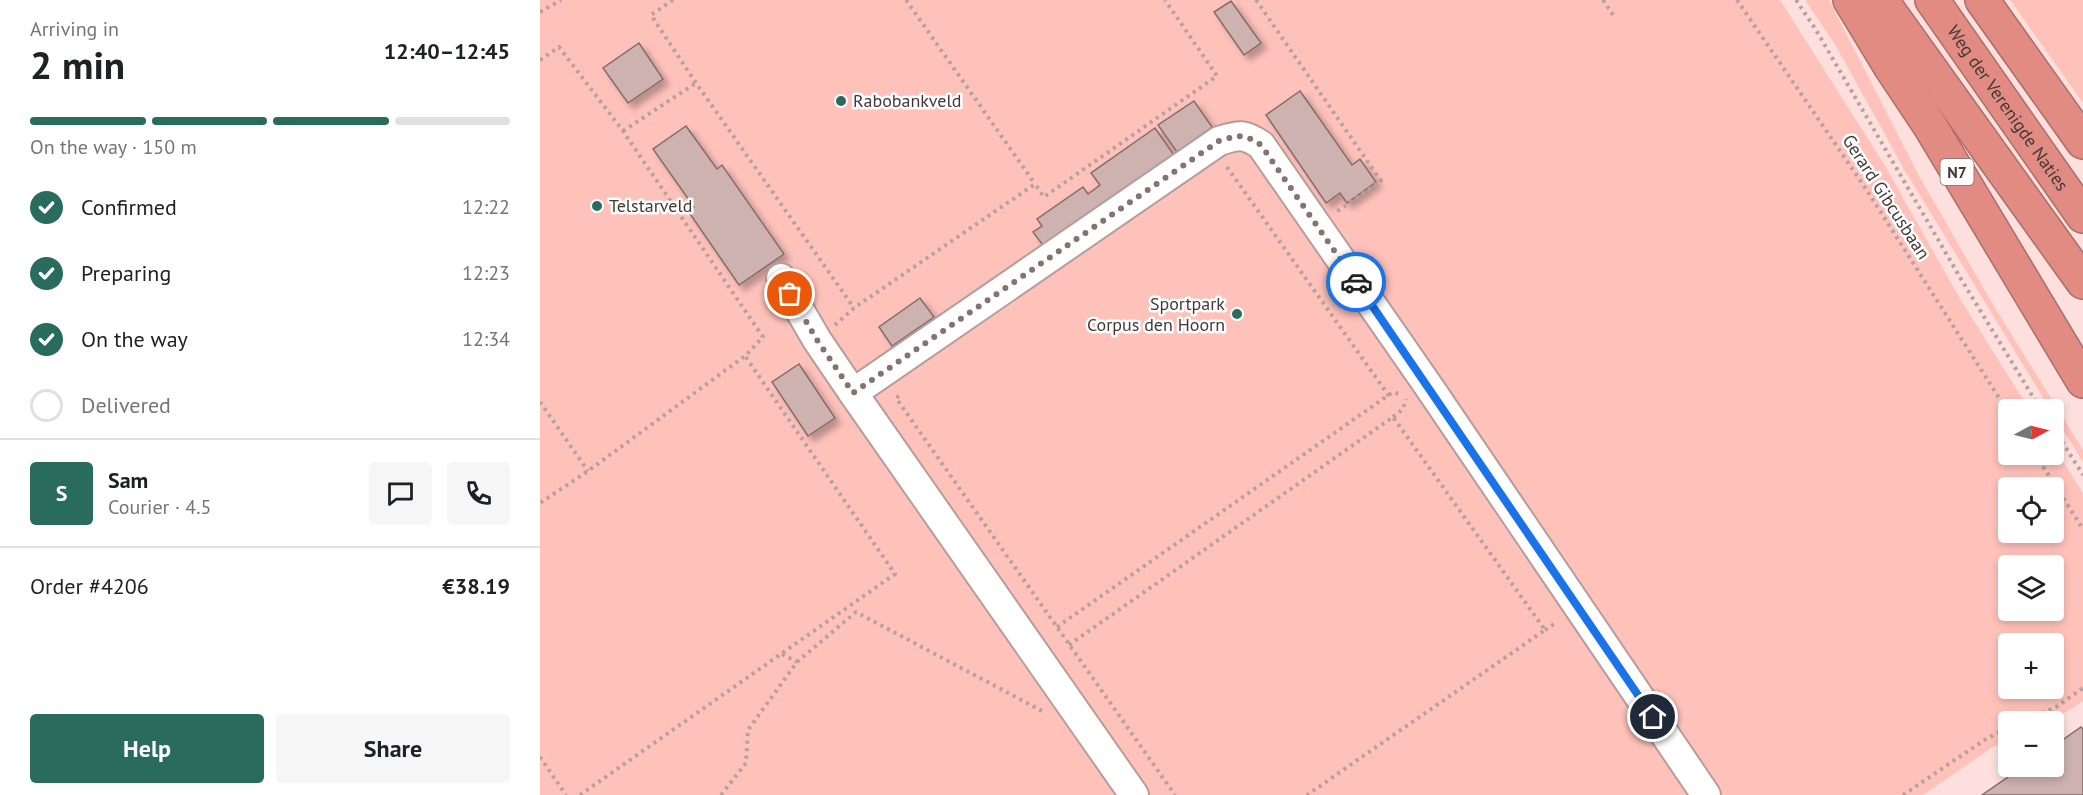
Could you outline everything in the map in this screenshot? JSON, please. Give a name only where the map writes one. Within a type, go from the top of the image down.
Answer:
[{"type":"highway","name":"N7","points":[[1850,0],[1930,126],[2083,381]]},
{"type":"highway","name":"N7","points":[[1881,0],[2083,282]]},
{"type":"highway","name":"Weg der Verenigde Naties","points":[[1932,0],[2083,216]]},
{"type":"highway","points":[[1982,0],[2083,142]]},
{"type":"lane","points":[[853,393],[1219,141],[1237,135],[1248,136],[1261,145],[1317,225],[1706,795]]},
{"type":"lane","points":[[781,278],[817,340],[853,393],[1134,795]]},
{"type":"path","points":[[540,12],[561,0]]},
{"type":"path","points":[[672,0],[651,15],[854,308],[1035,184]]},
{"type":"path","points":[[906,0],[1044,197],[1217,76],[1165,0]]},
{"type":"path","points":[[1256,0],[1382,181],[1317,225]]},
{"type":"path","points":[[1603,0],[1613,15]]},
{"type":"path","name":"Gerard Gibcusbaan","points":[[1737,0],[1866,189],[2000,399]]},
{"type":"path","points":[[1796,0],[2034,399]]},
{"type":"path","points":[[540,60],[560,47],[623,131],[763,337],[745,356],[588,471],[540,503]]},
{"type":"path","points":[[623,131],[696,83]]},
{"type":"path","points":[[1057,627],[1389,396],[1228,167],[1218,172]]},
{"type":"path","points":[[580,795],[895,574],[745,356]]},
{"type":"path","points":[[906,391],[896,398],[1175,795]]},
{"type":"path","points":[[1069,645],[1393,417],[1403,409],[1407,397]]},
{"type":"path","points":[[540,402],[588,471]]},
{"type":"path","points":[[1307,795],[1545,630],[1393,417]]},
{"type":"path","points":[[2064,445],[2083,475]]},
{"type":"path","points":[[2042,465],[2083,529]]},
{"type":"path","points":[[721,795],[746,763],[748,730],[797,662],[856,612],[1045,713],[1067,697]]},
{"type":"path","points":[[781,654],[797,662]]},
{"type":"path","points":[[2047,711],[2083,688]]},
{"type":"path","points":[[1903,795],[1998,733]]},
{"type":"path","points":[[540,757],[566,795]]},
{"type":"shaded area","name":"Sportpark Corpus den Hoorn","points":[[540,0],[1780,0],[1884,164],[1959,297],[2023,399],[1998,399],[1998,465],[2064,465],[2064,463],[2083,493],[2083,701],[2064,713],[2064,711],[1998,711],[1998,744],[1923,795],[540,795]]},
{"type":"shaded area","points":[[1805,0],[1829,0],[1918,174],[1992,303],[2051,399],[2044,399],[1905,171],[1836,46]]},
{"type":"shaded area","points":[[2010,0],[2083,0],[2083,103]]},
{"type":"shaded area","points":[[2064,419],[2083,450],[2083,462],[2064,431]]},
{"type":"building","points":[[1231,1],[1261,43],[1244,55],[1214,12]]},
{"type":"building","points":[[639,43],[663,79],[628,103],[603,68]]},
{"type":"building","points":[[1300,91],[1352,165],[1360,159],[1376,182],[1347,203],[1340,193],[1326,203],[1266,115]]},
{"type":"building","points":[[1194,101],[1212,127],[1177,152],[1158,125]]},
{"type":"building","points":[[686,126],[717,169],[722,165],[784,254],[739,285],[688,211],[694,207],[653,149]]},
{"type":"building","points":[[1155,128],[1176,158],[1045,248],[1033,232],[1042,226],[1037,219],[1083,187],[1088,194],[1100,185],[1091,173]]},
{"type":"building","points":[[920,298],[934,317],[892,346],[879,327]]},
{"type":"building","points":[[799,364],[835,418],[808,436],[772,382]]},
{"type":"building","points":[[2081,727],[2083,729],[2083,795],[1982,795],[2008,777],[2064,777],[2064,739]]},
{"type":"way so far","points":[[790,294],[817,340],[853,393],[1219,141],[1237,135],[1248,136],[1261,145],[1356,282]]},
{"type":"place","name":"Rabobankveld","points":[[841,101]]},
{"type":"place","name":"Telstarveld","points":[[597,206]]},
{"type":"place","name":"Sportpark Corpus den Hoorn","points":[[1237,314]]},
{"type":"route","points":[[1356,282],[1653,717]]}]
